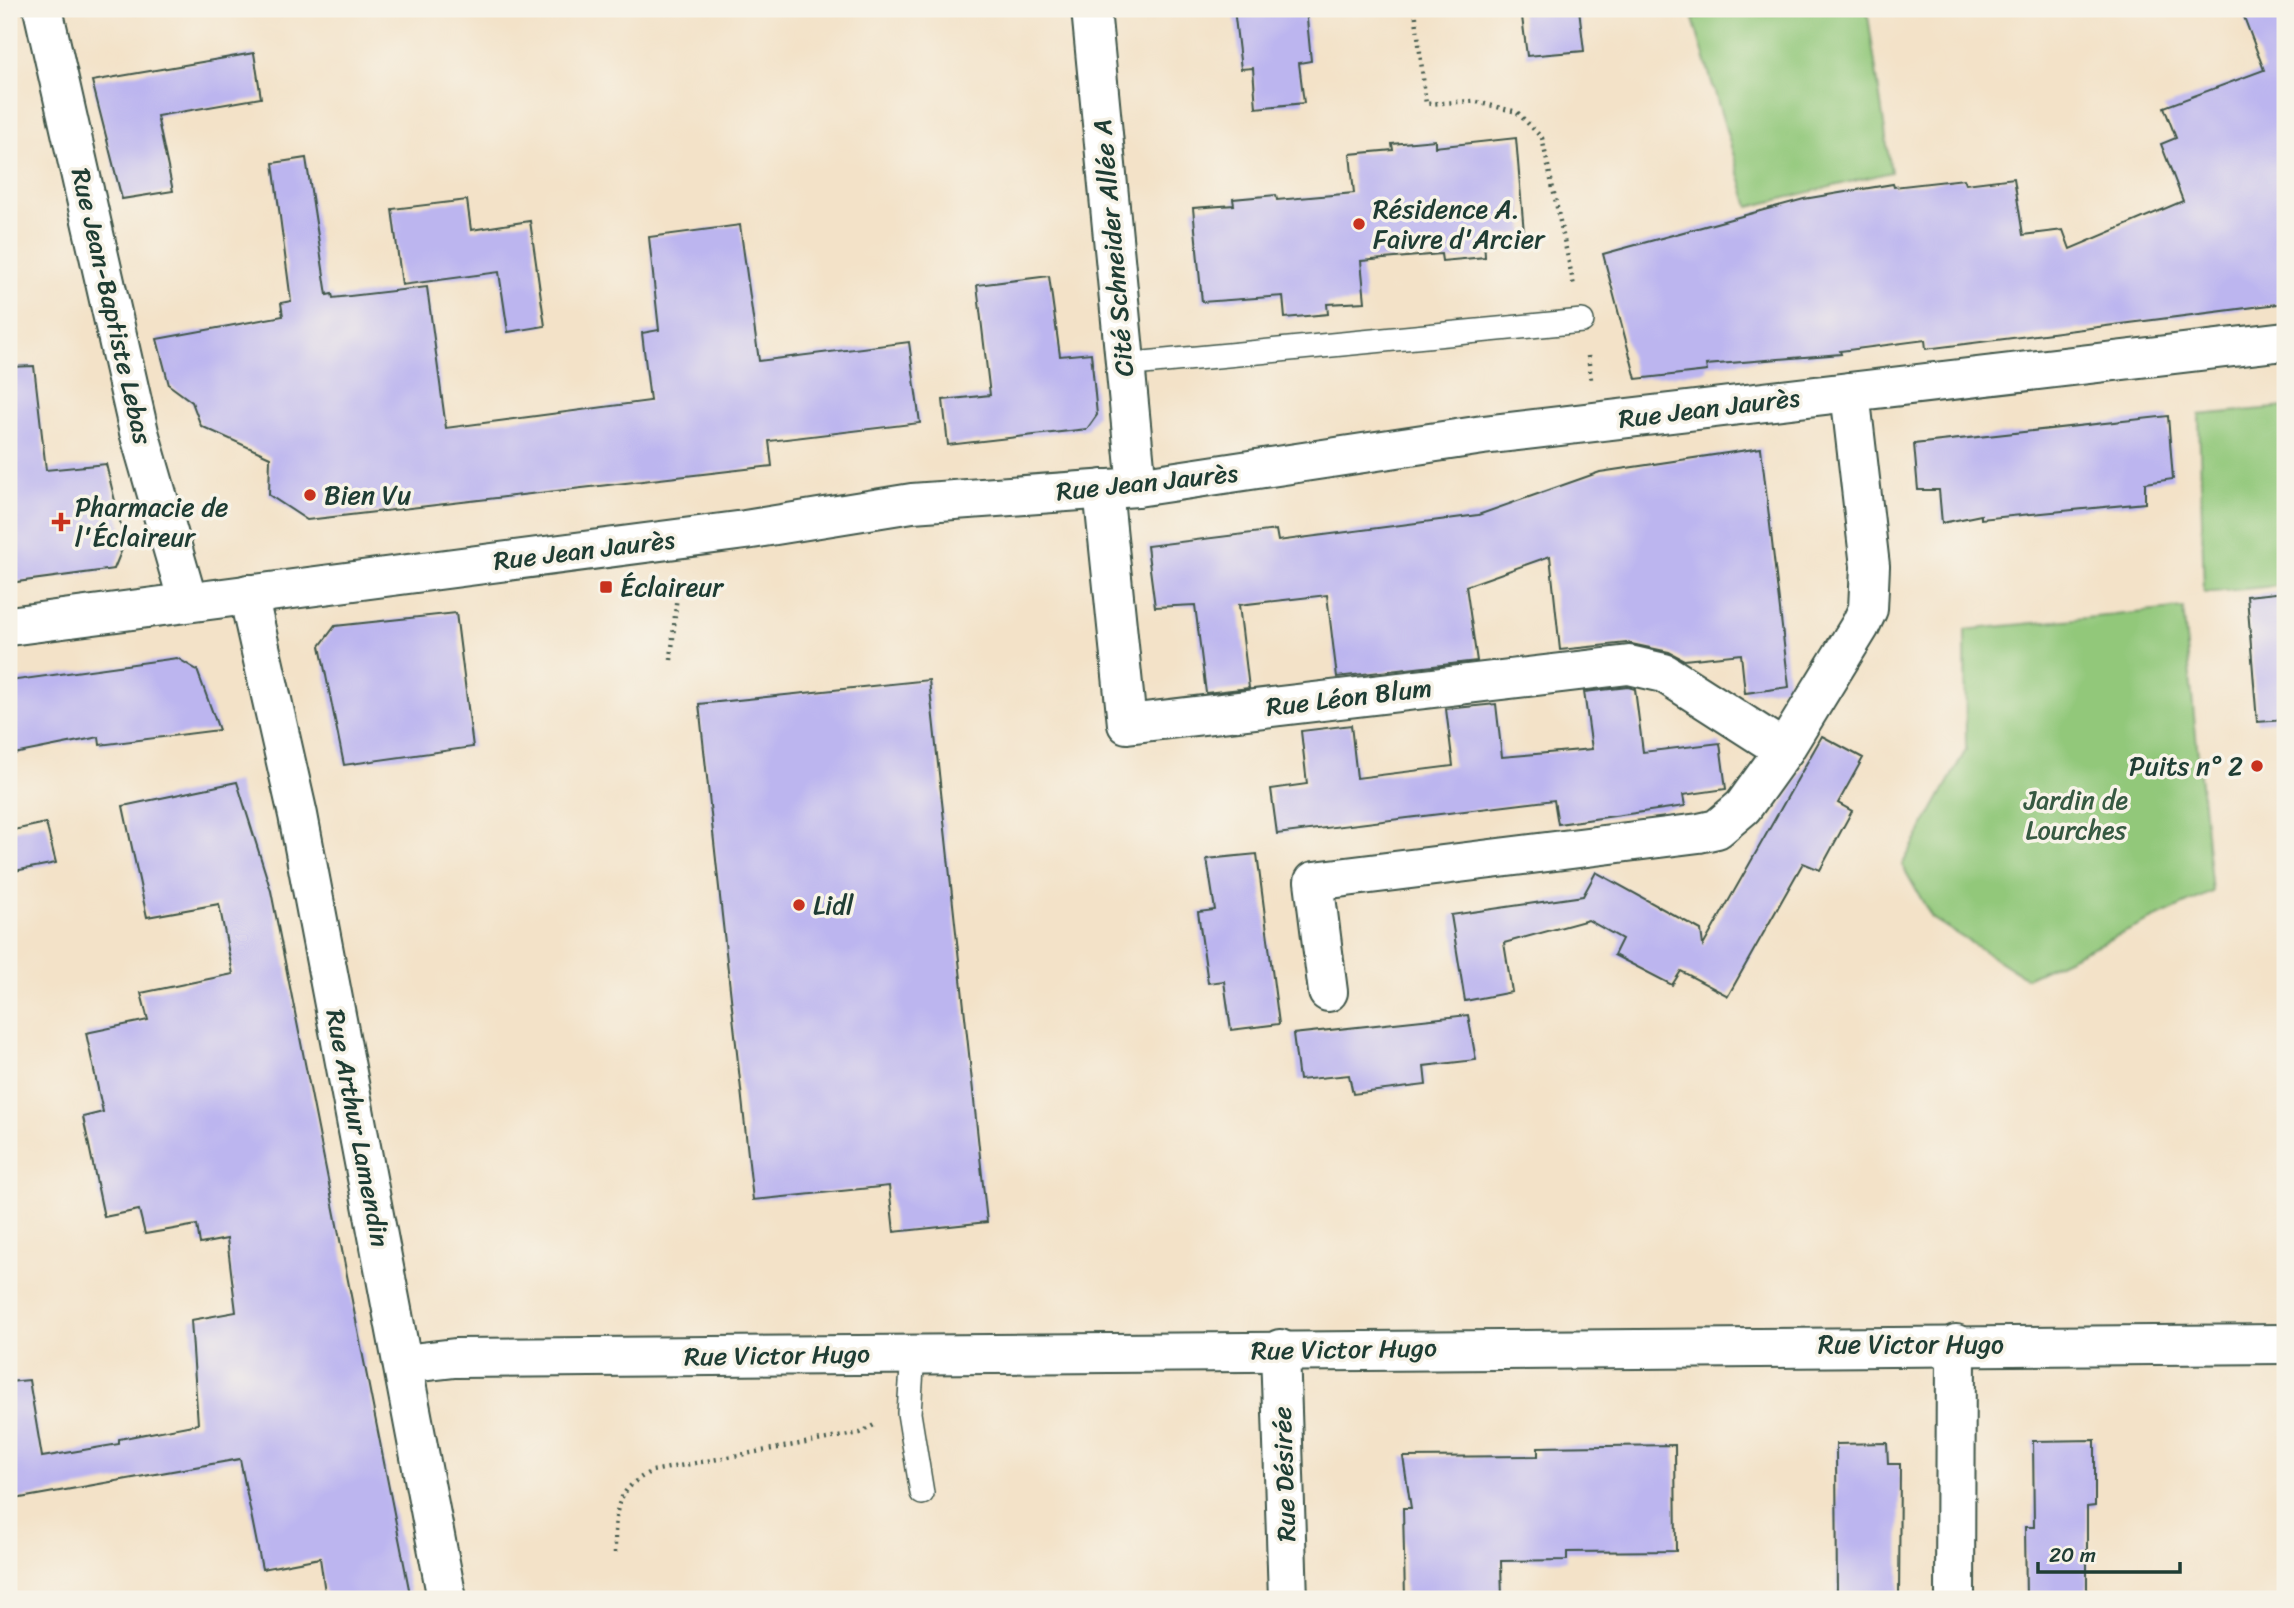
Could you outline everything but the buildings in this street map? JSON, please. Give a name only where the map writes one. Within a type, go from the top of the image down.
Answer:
[{"type":"street","name":"Rue Jean-Baptiste Lebas","points":[[43,9],[139,432],[220,598],[263,657]]},
{"type":"street","name":"Cité Schneider Allée A","points":[[1091,9],[1123,365],[1120,488]]},
{"type":"street","name":"Rue Jean Jaurès","points":[[9,626],[780,525],[912,503],[1120,488],[1598,421],[2285,341]]},
{"type":"street","points":[[1328,992],[1314,881],[1717,829],[1743,807],[1784,750],[1868,609],[1870,566],[1850,392]]},
{"type":"street","name":"Rue Léon Blum","points":[[1120,488],[1127,724],[1629,665],[1664,673],[1784,750]]},
{"type":"street","name":"Rue Arthur Lamendin","points":[[263,657],[296,803],[447,1599]]},
{"type":"street","points":[[1955,1599],[1956,1344]]},
{"type":"street","name":"Rue Victor Hugo","points":[[403,1363],[455,1358],[1280,1349],[2285,1344]]},
{"type":"street","name":"Rue Désirée","points":[[1280,1349],[1288,1599]]},
{"type":"lane","points":[[1123,365],[1582,321]]},
{"type":"lane","points":[[895,1354],[909,1413],[922,1493]]},
{"type":"path","points":[[1415,9],[1426,104],[1473,101],[1517,112],[1542,138],[1582,321],[1598,421]]},
{"type":"path","points":[[615,1553],[617,1505],[625,1490],[652,1471],[874,1428],[895,1354]]},
{"type":"green space","points":[[1728,9],[1867,9],[1891,172],[1749,207],[1693,19]]},
{"type":"green space","points":[[2285,407],[2285,585],[2204,593],[2199,415]]},
{"type":"green space","name":"Jardin de Lourches","points":[[2183,608],[2212,892],[2026,978],[1932,918],[1902,865],[1966,750],[1965,630]]},
{"type":"place","name":"Résidence A. Faivre d'Arcier","points":[[1359,224]]},
{"type":"place","name":"Bien Vu","points":[[310,495]]},
{"type":"place","name":"Pharmacie de l'Éclaireur","points":[[61,522]]},
{"type":"place","name":"Éclaireur","points":[[606,587]]},
{"type":"place","name":"Puits n° 2","points":[[2257,766]]},
{"type":"place","name":"Lidl","points":[[799,905]]}]
